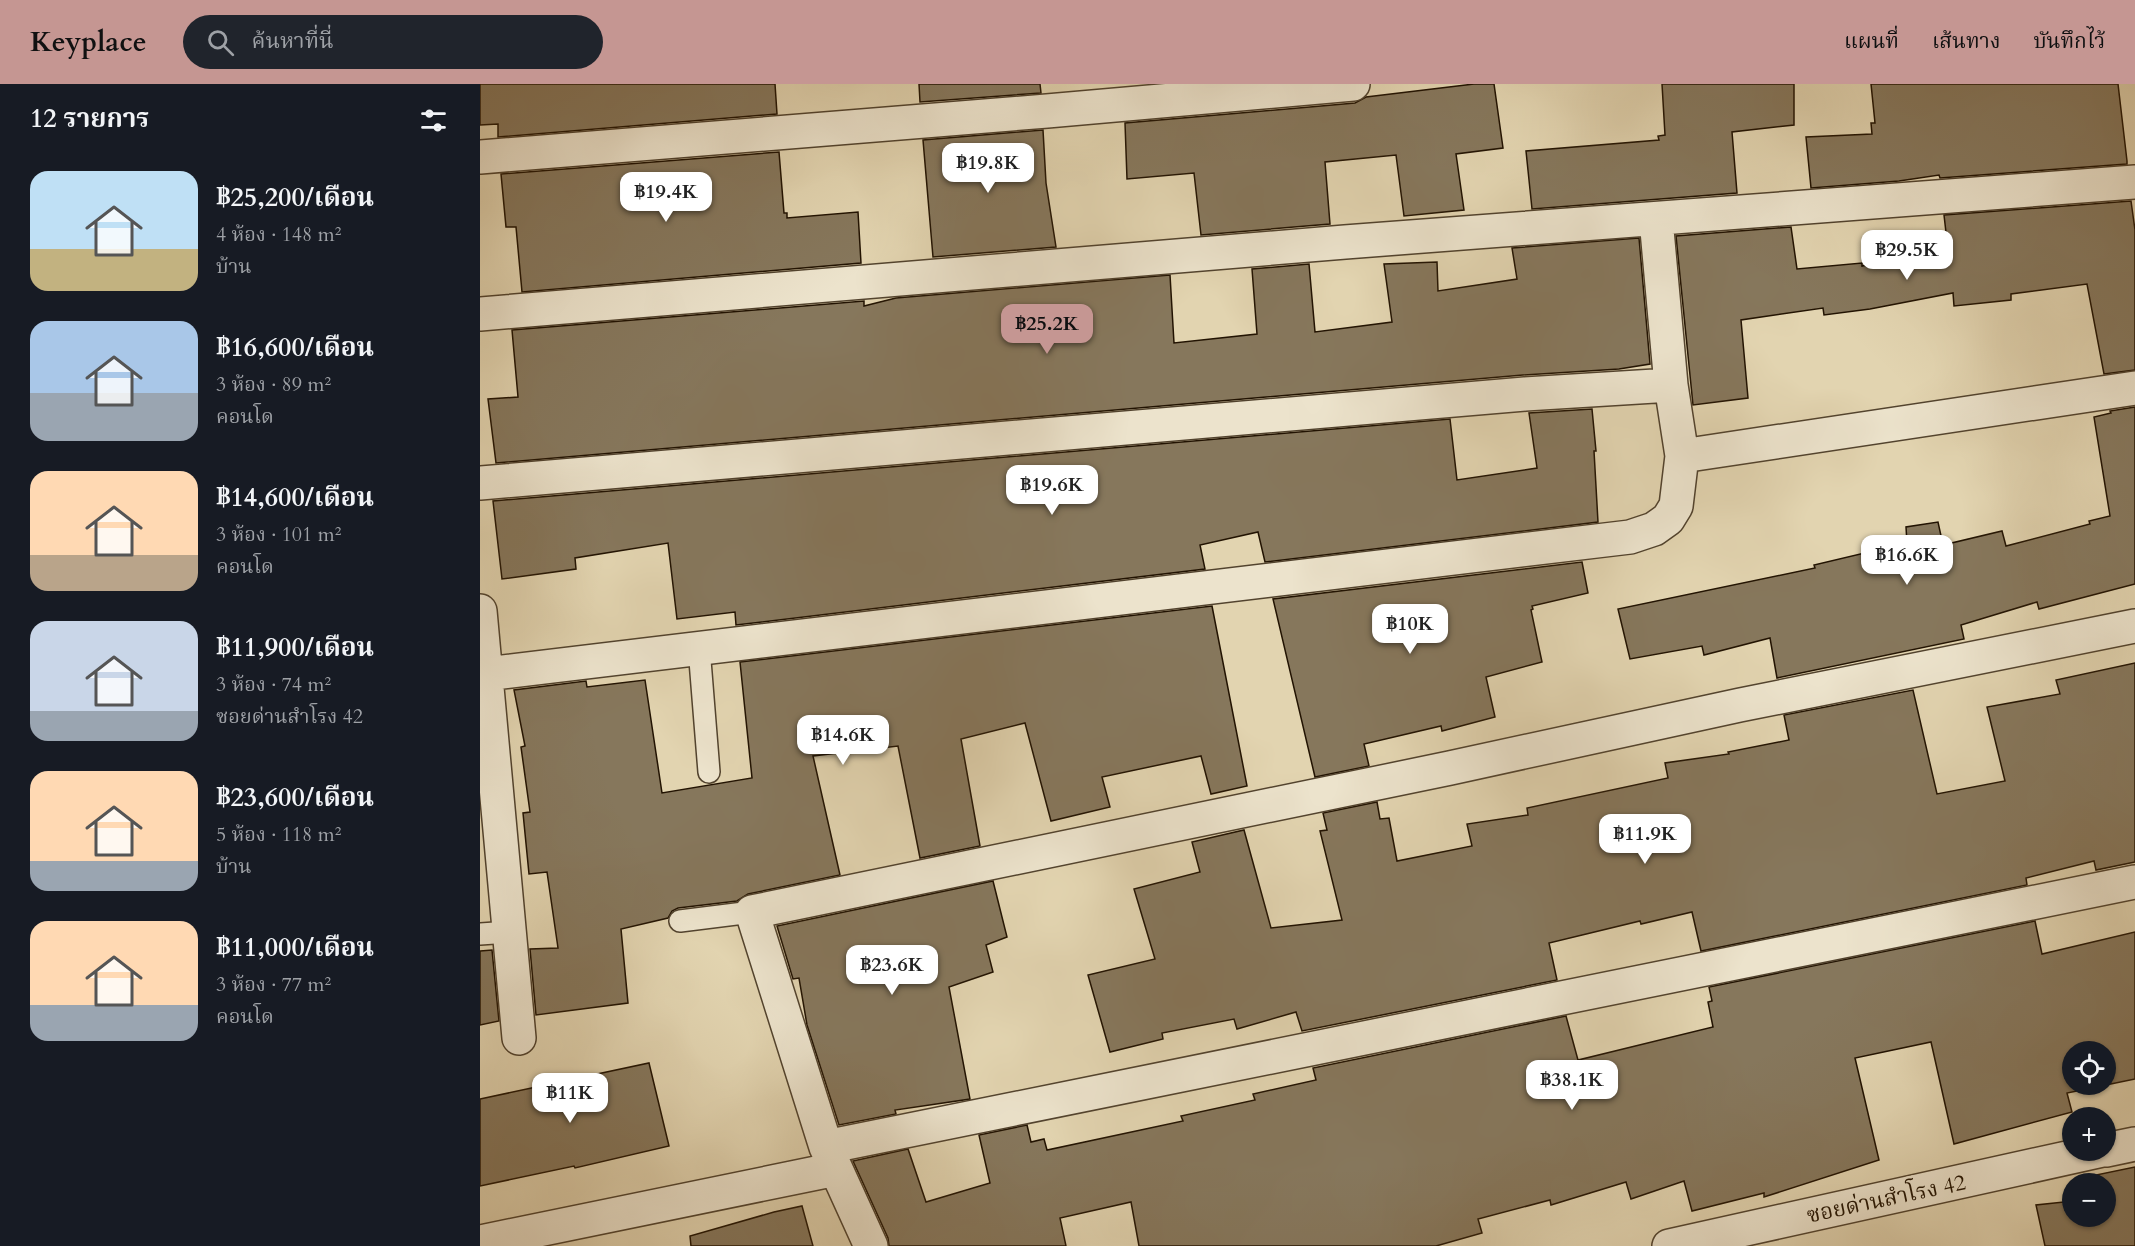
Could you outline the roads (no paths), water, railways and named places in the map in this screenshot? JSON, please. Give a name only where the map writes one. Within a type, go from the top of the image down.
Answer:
[{"type":"street","points":[[480,157],[1353,84]]},
{"type":"street","points":[[480,314],[1345,242],[2135,182]]},
{"type":"street","points":[[486,674],[1630,537],[1654,530],[1668,519],[1676,506],[1682,456],[1671,385],[1656,219]]},
{"type":"street","points":[[480,483],[1525,394],[1671,385]]},
{"type":"street","points":[[1682,456],[2135,388]]},
{"type":"street","points":[[480,611],[486,674],[495,933],[519,1038]]},
{"type":"street","points":[[871,1246],[831,1158],[752,912],[1450,768],[1728,707],[2135,626]]},
{"type":"street","points":[[480,1242],[831,1158],[2135,882]]},
{"type":"street","name":"ซอยด่านสำโรง 42","points":[[2116,1148],[2135,1144]]},
{"type":"street","name":"ซอยด่านสำโรง 42","points":[[1669,1246],[2062,1159]]},
{"type":"lane","points":[[699,648],[709,772]]},
{"type":"lane","points":[[680,921],[752,912]]}]
